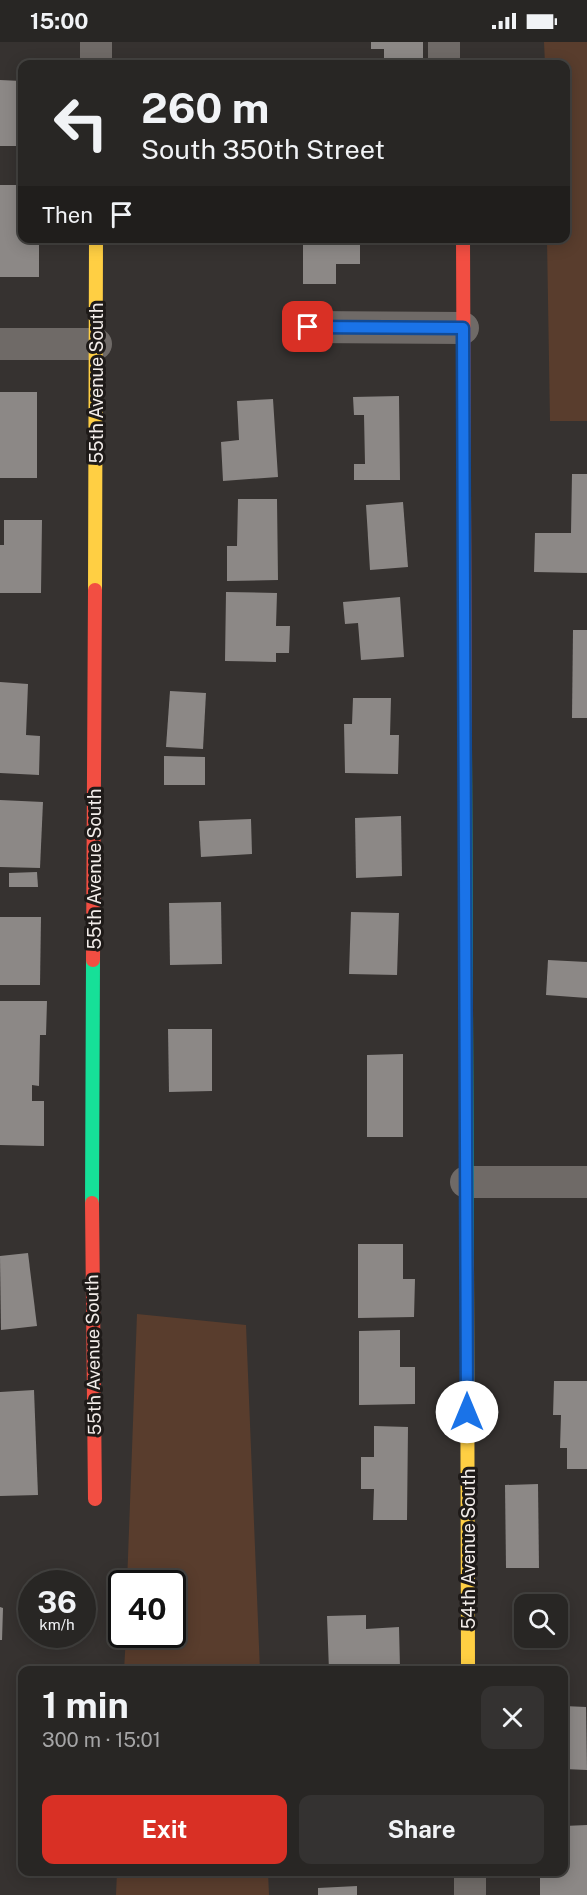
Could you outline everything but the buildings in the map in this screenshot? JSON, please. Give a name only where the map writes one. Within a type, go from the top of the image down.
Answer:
[{"type":"street","points":[[96,42],[96,60]]},
{"type":"street","points":[[444,42],[444,60]]},
{"type":"street","name":"55th Avenue South","points":[[94,1499],[92,1287],[96,243]]},
{"type":"street","name":"54th Avenue South","points":[[463,243],[468,1666]]},
{"type":"street","points":[[308,327],[463,328]]},
{"type":"street","points":[[0,344],[96,344]]},
{"type":"street","points":[[466,1182],[587,1182]]},
{"type":"street","points":[[470,1876],[470,1895]]},
{"type":"shaded area","points":[[544,42],[587,42],[587,421],[550,421],[547,243],[570,243],[570,60],[545,60]]},
{"type":"shaded area","points":[[137,1314],[246,1325],[260,1666],[124,1666],[125,1648],[186,1648],[186,1570],[128,1570]]},
{"type":"shaded area","points":[[117,1876],[268,1876],[269,1895],[116,1895]]},
{"type":"traffic: fast","points":[[465,747],[467,1262]]},
{"type":"traffic: fast","points":[[92,1203],[93,960]]},
{"type":"traffic: slow","points":[[95,590],[96,243]]},
{"type":"traffic: slow","points":[[467,1262],[468,1666]]},
{"type":"traffic: jam","points":[[463,243],[465,747]]},
{"type":"traffic: jam","points":[[93,960],[95,590]]},
{"type":"traffic: jam","points":[[92,1203],[95,1499]]},
{"type":"route","points":[[308,327],[463,328],[467,1412]]}]
